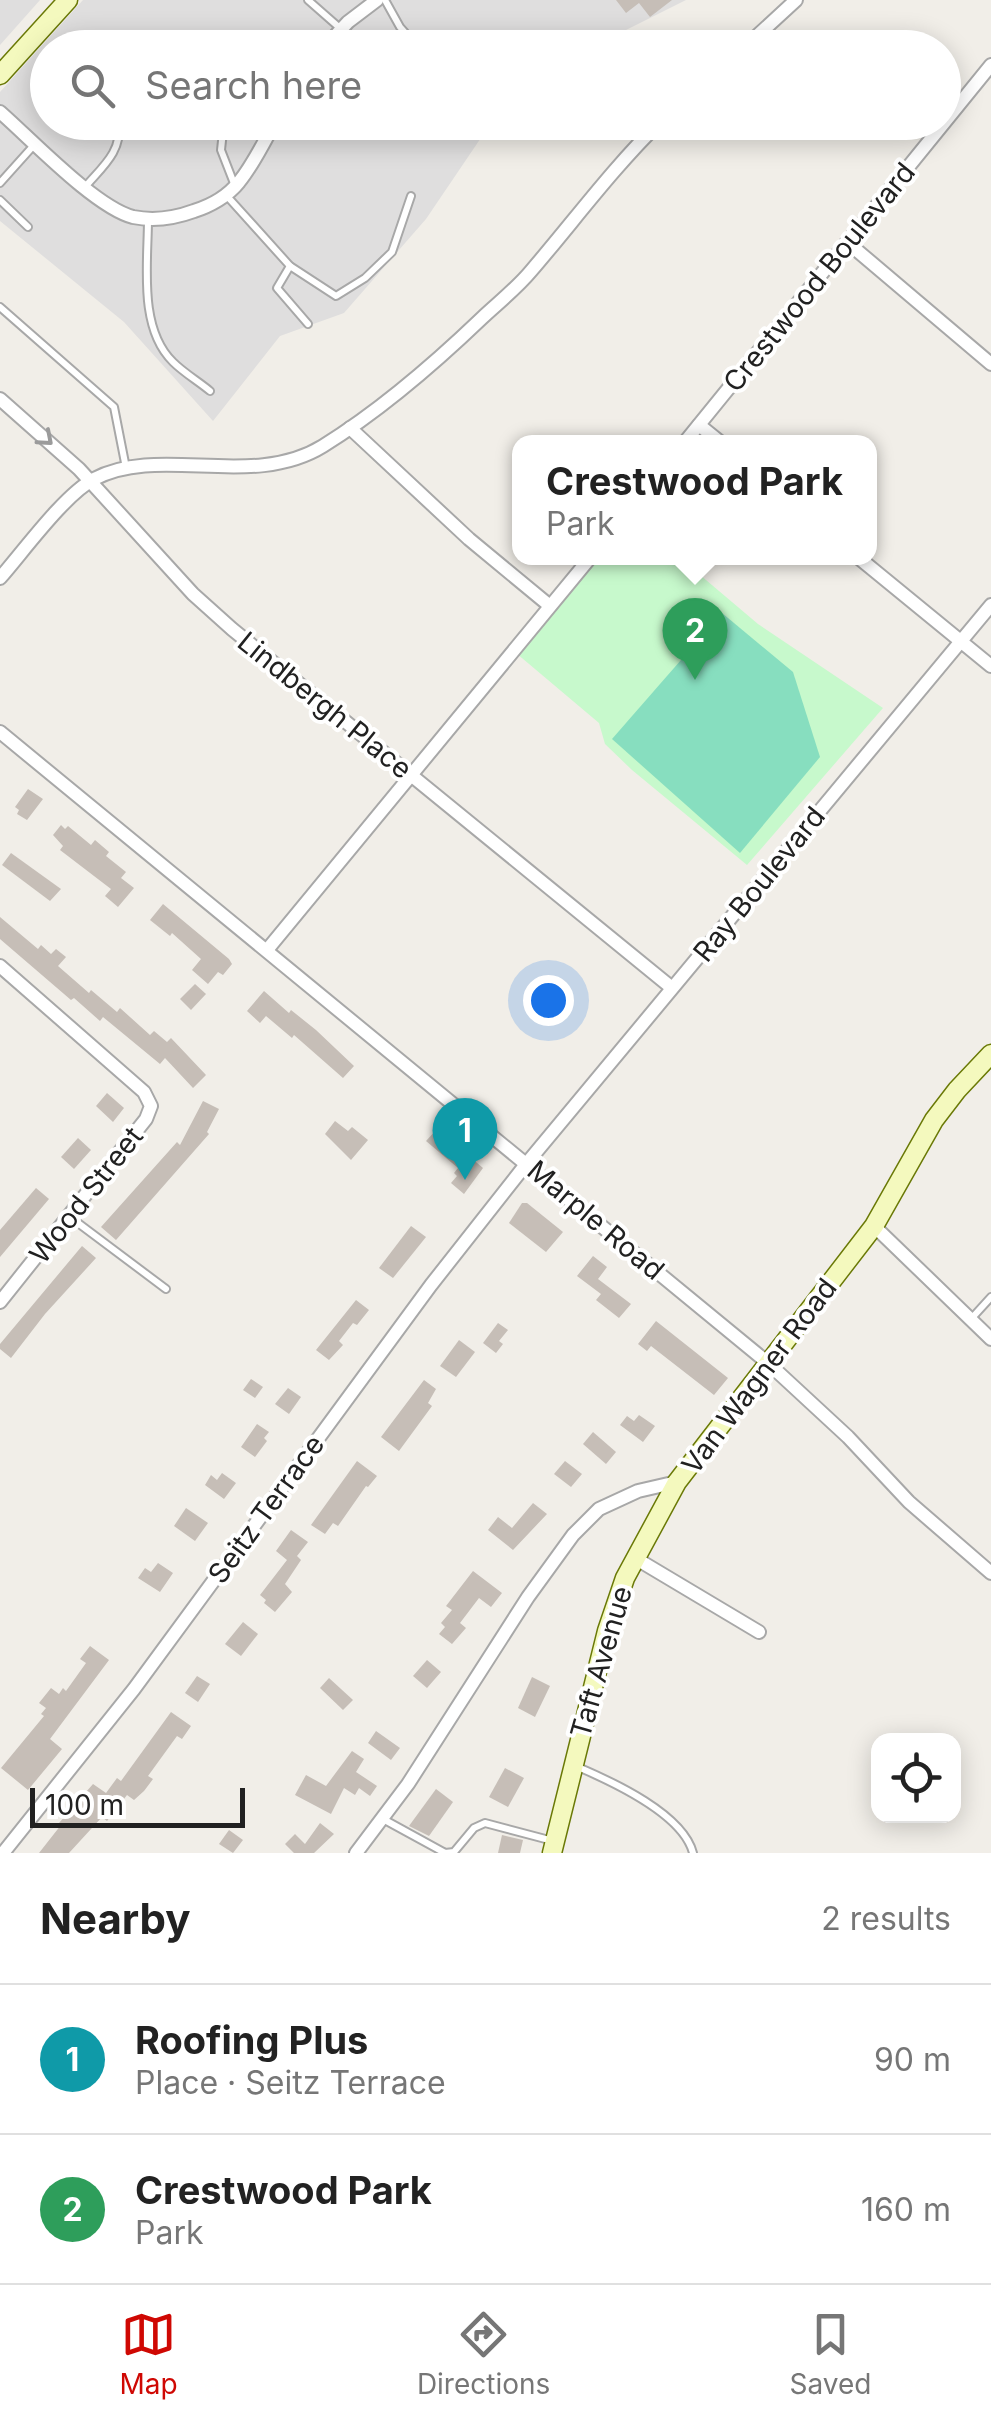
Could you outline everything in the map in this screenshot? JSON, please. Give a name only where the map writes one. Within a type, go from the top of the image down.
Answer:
[{"type":"street","points":[[41,30],[68,0]]},
{"type":"street","points":[[341,29],[381,0]]},
{"type":"street","points":[[764,30],[796,0]]},
{"type":"street","points":[[0,75],[30,42]]},
{"type":"street","name":"Crestwood Boulevard","points":[[961,103],[990,68]]},
{"type":"street","points":[[0,112],[30,138]]},
{"type":"street","points":[[33,140],[118,211],[148,218],[181,216],[206,207],[230,190],[263,140]]},
{"type":"street","points":[[0,578],[90,481],[126,469],[268,466],[318,450],[446,350],[529,274],[581,206],[643,140]]},
{"type":"street","name":"Crestwood Boulevard","points":[[691,435],[931,140]]},
{"type":"street","points":[[847,242],[991,364]]},
{"type":"street","name":"Lindbergh Place","points":[[0,399],[90,481],[193,594],[672,988]]},
{"type":"street","points":[[699,425],[711,435]]},
{"type":"street","points":[[350,428],[456,527],[550,606]]},
{"type":"street","points":[[267,950],[584,565]]},
{"type":"street","points":[[868,565],[991,666]]},
{"type":"street","name":"Ray Boulevard","points":[[527,1164],[991,604]]},
{"type":"street","name":"Marple Road","points":[[0,732],[768,1364],[848,1437],[908,1502],[991,1573]]},
{"type":"street","name":"Wood Street","points":[[0,966],[144,1092],[151,1106],[146,1119],[0,1302]]},
{"type":"street","name":"Van Wagner Road","points":[[356,1853],[384,1819],[528,1597],[573,1535],[599,1509],[638,1491],[677,1482],[874,1226],[934,1120],[991,1054]]},
{"type":"street","name":"Seitz Terrace","points":[[3,1853],[134,1690],[420,1300],[527,1164]]},
{"type":"street","points":[[874,1226],[991,1339]]},
{"type":"street","name":"Taft Avenue","points":[[553,1847],[607,1630],[634,1558],[677,1482]]},
{"type":"street","points":[[634,1558],[759,1632]]},
{"type":"lane","points":[[308,0],[341,29]]},
{"type":"lane","points":[[381,0],[403,30]]},
{"type":"lane","points":[[85,187],[115,154],[120,140]]},
{"type":"lane","points":[[221,140],[220,150],[230,190],[290,266],[336,296],[365,278],[392,252],[411,196]]},
{"type":"lane","points":[[0,183],[36,143]]},
{"type":"lane","points":[[0,200],[28,227]]},
{"type":"lane","points":[[148,218],[148,298],[155,329],[170,360],[210,391]]},
{"type":"lane","points":[[290,266],[278,288],[308,324]]},
{"type":"lane","points":[[0,307],[114,407],[122,431],[126,469]]},
{"type":"lane","points":[[69,1216],[166,1289]]},
{"type":"lane","points":[[970,1320],[991,1298]]},
{"type":"lane","points":[[572,1765],[603,1778],[664,1814],[693,1853]]},
{"type":"lane","points":[[384,1819],[435,1849],[454,1853],[474,1828],[486,1823],[499,1824],[553,1847]]},
{"type":"shaded area","points":[[0,0],[40,0],[0,45]]},
{"type":"shaded area","points":[[83,0],[686,0],[626,30],[56,30]]},
{"type":"shaded area","points":[[30,59],[30,140],[479,140],[426,219],[344,313],[280,336],[213,421],[124,322],[0,221],[0,92]]},
{"type":"green space","points":[[590,565],[688,565],[758,624],[883,708],[747,865],[632,770],[605,744],[599,723],[516,653]]},
{"type":"green space","points":[[722,613],[793,672],[820,757],[740,853],[612,739]]},
{"type":"building","points":[[616,0],[672,0],[650,17],[639,3],[626,13]]},
{"type":"building","points":[[28,789],[43,799],[27,820],[17,814],[19,810],[15,807]]},
{"type":"building","points":[[61,825],[65,829],[68,826],[91,845],[95,840],[109,852],[106,856],[126,872],[121,878],[134,888],[118,907],[105,896],[111,889],[60,850],[63,846],[53,835]]},
{"type":"building","points":[[11,853],[61,889],[50,901],[2,865]]},
{"type":"building","points":[[163,904],[229,959],[232,964],[223,975],[218,972],[208,984],[192,970],[201,959],[172,933],[170,936],[150,920]]},
{"type":"building","points":[[0,917],[38,949],[41,945],[51,954],[56,949],[66,957],[58,966],[89,993],[91,990],[117,1012],[120,1008],[150,1035],[154,1031],[167,1042],[171,1038],[206,1075],[193,1088],[165,1058],[160,1064],[103,1017],[100,1021],[74,998],[71,1000],[0,939]]},
{"type":"building","points":[[195,984],[206,994],[191,1010],[180,999]]},
{"type":"building","points":[[264,991],[316,1030],[354,1066],[343,1078],[294,1035],[292,1038],[266,1016],[260,1023],[247,1011]]},
{"type":"building","points":[[107,1093],[124,1108],[113,1122],[96,1106]]},
{"type":"building","points":[[203,1101],[219,1109],[209,1134],[116,1240],[101,1227],[177,1142],[180,1145]]},
{"type":"building","points":[[335,1121],[348,1131],[352,1127],[368,1140],[351,1160],[325,1134]]},
{"type":"building","points":[[437,1129],[483,1168],[464,1194],[451,1183],[458,1168],[426,1141]]},
{"type":"building","points":[[78,1138],[91,1150],[74,1169],[61,1157]]},
{"type":"building","points":[[36,1188],[49,1199],[0,1257],[0,1230]]},
{"type":"building","points":[[522,1203],[563,1232],[546,1252],[509,1223]]},
{"type":"building","points":[[411,1226],[426,1237],[393,1278],[379,1268]]},
{"type":"building","points":[[82,1246],[96,1258],[11,1358],[0,1349],[0,1344]]},
{"type":"building","points":[[593,1256],[607,1267],[598,1279],[631,1304],[619,1318],[596,1300],[601,1294],[577,1276]]},
{"type":"building","points":[[356,1300],[369,1310],[357,1325],[353,1323],[339,1341],[343,1345],[329,1360],[316,1350]]},
{"type":"building","points":[[656,1321],[728,1378],[714,1395],[651,1346],[647,1351],[638,1344]]},
{"type":"building","points":[[498,1323],[508,1330],[496,1353],[483,1343]]},
{"type":"building","points":[[459,1340],[475,1352],[456,1377],[440,1366]]},
{"type":"building","points":[[251,1379],[263,1387],[255,1398],[243,1390]]},
{"type":"building","points":[[424,1380],[436,1389],[428,1403],[432,1406],[399,1451],[381,1437]]},
{"type":"building","points":[[288,1388],[301,1397],[289,1414],[275,1404]]},
{"type":"building","points":[[639,1415],[655,1426],[643,1442],[620,1425],[627,1416],[634,1421]]},
{"type":"building","points":[[257,1424],[269,1432],[255,1457],[241,1447]]},
{"type":"building","points":[[593,1432],[616,1452],[606,1464],[583,1444]]},
{"type":"building","points":[[357,1461],[377,1476],[338,1526],[333,1523],[325,1534],[311,1525]]},
{"type":"building","points":[[565,1461],[582,1474],[571,1487],[554,1474]]},
{"type":"building","points":[[222,1473],[236,1483],[224,1499],[205,1485],[211,1475],[217,1480]]},
{"type":"building","points":[[533,1503],[547,1514],[513,1550],[488,1530],[498,1517],[512,1528]]},
{"type":"building","points":[[186,1508],[208,1523],[195,1541],[174,1526]]},
{"type":"building","points":[[291,1530],[308,1542],[285,1584],[292,1592],[275,1612],[260,1595],[287,1560],[276,1551]]},
{"type":"building","points":[[158,1563],[173,1573],[160,1592],[138,1578],[145,1568],[151,1572]]},
{"type":"building","points":[[473,1571],[502,1593],[491,1607],[479,1598],[460,1623],[466,1628],[452,1644],[439,1634],[445,1627],[441,1623],[452,1610],[446,1606]]},
{"type":"building","points":[[243,1622],[258,1634],[241,1656],[225,1644]]},
{"type":"building","points":[[90,1646],[109,1660],[50,1739],[62,1749],[28,1790],[1,1768],[44,1716],[41,1714],[46,1708],[39,1703],[51,1688],[59,1694],[63,1688],[66,1691],[86,1663],[80,1659]]},
{"type":"building","points":[[427,1660],[441,1672],[427,1688],[413,1676]]},
{"type":"building","points":[[197,1676],[210,1684],[198,1702],[185,1693]]},
{"type":"building","points":[[532,1677],[550,1686],[535,1717],[518,1708]]},
{"type":"building","points":[[329,1678],[353,1700],[343,1710],[320,1688]]},
{"type":"building","points":[[171,1712],[191,1726],[182,1739],[177,1736],[148,1776],[153,1779],[144,1791],[134,1800],[127,1795],[107,1821],[102,1817],[69,1853],[39,1853],[93,1784],[106,1793],[117,1778],[121,1781]]},
{"type":"building","points":[[376,1731],[400,1748],[391,1760],[368,1743]]},
{"type":"building","points":[[352,1751],[364,1759],[356,1772],[377,1786],[370,1796],[359,1788],[355,1795],[344,1788],[331,1814],[295,1795],[306,1775],[326,1786]]},
{"type":"building","points":[[505,1768],[524,1778],[508,1807],[489,1797]]},
{"type":"building","points":[[436,1789],[453,1802],[429,1836],[409,1826]]},
{"type":"building","points":[[320,1823],[334,1834],[314,1853],[294,1853],[285,1844],[295,1834],[305,1844]]},
{"type":"building","points":[[229,1830],[243,1840],[233,1853],[219,1844]]},
{"type":"building","points":[[502,1835],[523,1840],[520,1853],[498,1853]]},
{"type":"place","name":"Crestwood Park","points":[[695,680]]},
{"type":"place","name":"Roofing Plus","points":[[465,1180]]}]
